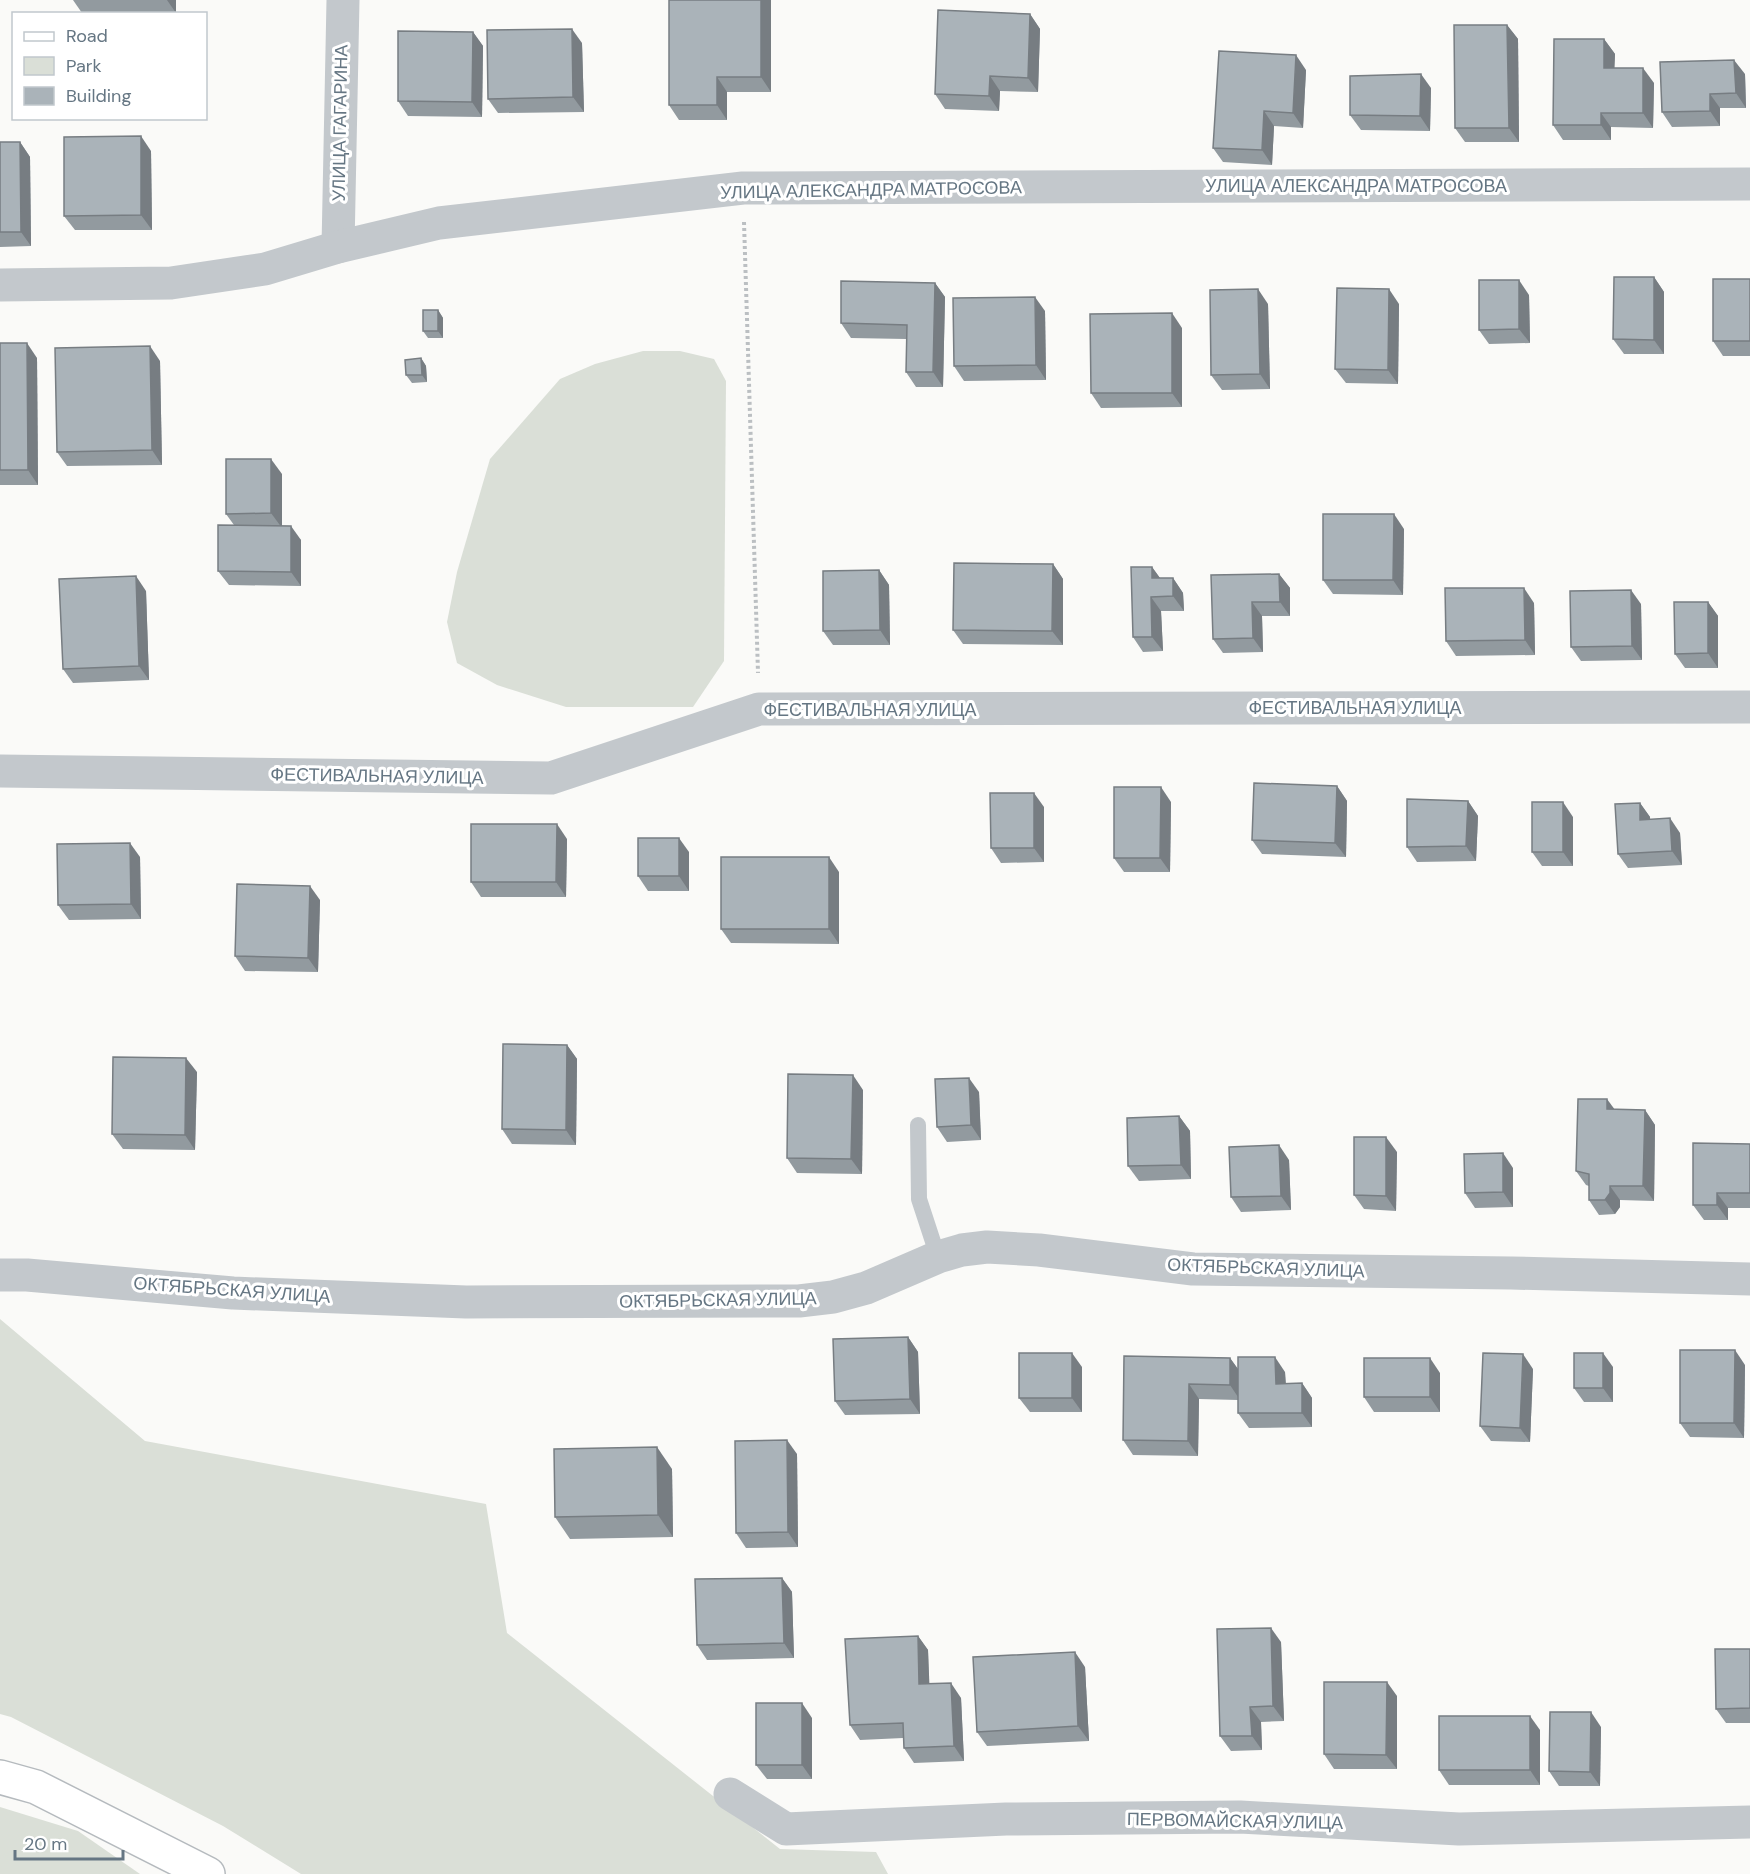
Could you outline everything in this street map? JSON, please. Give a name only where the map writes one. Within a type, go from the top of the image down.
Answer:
[{"type":"main road","points":[[0,1777],[36,1787],[208,1874]]},
{"type":"street","name":"УЛИЦА ГАГАРИНА","points":[[338,247],[343,0]]},
{"type":"street","name":"УЛИЦА АЛЕКСАНДРА МАТРОСОВА","points":[[0,285],[171,283],[265,269],[338,247],[439,223],[743,188],[1750,184]]},
{"type":"street","name":"ФЕСТИВАЛЬНАЯ УЛИЦА","points":[[0,771],[550,778],[759,709],[1750,707]]},
{"type":"street","name":"ОКТЯБРЬСКАЯ УЛИЦА","points":[[0,1275],[27,1275],[233,1293],[466,1302],[799,1301],[833,1297],[867,1288],[938,1257],[962,1250],[987,1247],[1039,1250],[1193,1269],[1750,1279]]},
{"type":"street","name":"ПЕРВОМАЙСКАЯ УЛИЦА","points":[[730,1794],[786,1829],[1005,1819],[1228,1817],[1459,1829],[1750,1821]]},
{"type":"lane","points":[[918,1125],[920,1199],[938,1257]]},
{"type":"path","points":[[743,188],[759,709]]},
{"type":"green space","points":[[643,351],[680,351],[714,359],[726,381],[724,661],[693,707],[566,707],[497,685],[457,663],[447,622],[457,572],[490,459],[560,379],[595,364]]},
{"type":"green space","points":[[0,1319],[145,1441],[486,1504],[507,1633],[780,1849],[876,1852],[888,1874],[301,1874],[223,1826],[11,1717],[0,1714]]},
{"type":"green space","points":[[0,1807],[78,1831],[140,1874],[0,1874]]},
{"type":"building","points":[[669,0],[761,0],[761,77],[717,77],[717,105],[669,105]]},
{"type":"building","points":[[938,10],[1030,14],[1028,78],[990,76],[989,96],[935,94]]},
{"type":"building","points":[[1454,25],[1507,25],[1509,128],[1455,128]]},
{"type":"building","points":[[572,29],[573,97],[488,99],[487,30]]},
{"type":"building","points":[[398,31],[473,32],[472,102],[398,101]]},
{"type":"building","points":[[1554,39],[1604,39],[1604,68],[1643,68],[1643,113],[1601,113],[1601,125],[1553,125]]},
{"type":"building","points":[[1219,51],[1296,55],[1293,113],[1264,111],[1262,150],[1213,148]]},
{"type":"building","points":[[1734,60],[1736,93],[1710,94],[1710,111],[1662,112],[1660,62]]},
{"type":"building","points":[[1421,74],[1420,116],[1350,115],[1350,76]]},
{"type":"building","points":[[141,136],[141,215],[64,216],[64,137]]},
{"type":"building","points":[[0,142],[20,142],[21,232],[0,232]]},
{"type":"building","points":[[1614,277],[1654,277],[1654,340],[1613,339]]},
{"type":"building","points":[[1713,279],[1750,279],[1750,341],[1713,341]]},
{"type":"building","points":[[1479,280],[1519,280],[1519,329],[1479,330]]},
{"type":"building","points":[[841,281],[935,283],[933,372],[906,372],[907,325],[841,323]]},
{"type":"building","points":[[1337,288],[1389,289],[1388,370],[1335,369]]},
{"type":"building","points":[[1258,289],[1260,374],[1211,375],[1210,290]]},
{"type":"building","points":[[1035,297],[1036,365],[954,366],[953,298]]},
{"type":"building","points":[[423,310],[438,310],[438,331],[423,331]]},
{"type":"building","points":[[1172,313],[1172,393],[1091,393],[1090,314]]},
{"type":"building","points":[[0,343],[27,343],[28,470],[0,470]]},
{"type":"building","points":[[150,346],[152,450],[57,452],[55,348]]},
{"type":"building","points":[[421,358],[422,375],[406,375],[405,360]]},
{"type":"building","points":[[226,459],[271,459],[271,513],[226,514]]},
{"type":"building","points":[[1323,514],[1394,514],[1393,580],[1323,580]]},
{"type":"building","points":[[218,525],[291,526],[291,572],[218,571]]},
{"type":"building","points":[[954,563],[1053,564],[1052,631],[953,630]]},
{"type":"building","points":[[1131,567],[1152,567],[1152,578],[1173,578],[1173,596],[1151,597],[1152,637],[1133,637]]},
{"type":"building","points":[[879,570],[880,630],[823,631],[823,571]]},
{"type":"building","points":[[1279,574],[1280,602],[1252,602],[1253,638],[1213,639],[1211,575]]},
{"type":"building","points":[[136,576],[139,666],[63,669],[59,579]]},
{"type":"building","points":[[1445,588],[1524,588],[1525,640],[1446,641]]},
{"type":"building","points":[[1631,590],[1632,646],[1571,647],[1570,591]]},
{"type":"building","points":[[1674,602],[1708,602],[1708,653],[1675,654]]},
{"type":"building","points":[[1254,783],[1337,786],[1335,843],[1252,840]]},
{"type":"building","points":[[1114,787],[1161,787],[1160,858],[1114,858]]},
{"type":"building","points":[[990,793],[1034,793],[1034,848],[991,848]]},
{"type":"building","points":[[1407,799],[1468,801],[1466,846],[1407,847]]},
{"type":"building","points":[[1532,802],[1563,802],[1563,852],[1532,852]]},
{"type":"building","points":[[1640,803],[1640,820],[1670,818],[1672,851],[1618,854],[1615,804]]},
{"type":"building","points":[[471,824],[557,824],[556,882],[471,882]]},
{"type":"building","points":[[638,838],[679,838],[679,876],[638,876]]},
{"type":"building","points":[[130,843],[131,904],[58,905],[57,844]]},
{"type":"building","points":[[721,857],[829,857],[829,929],[721,929]]},
{"type":"building","points":[[237,884],[310,886],[308,958],[235,956]]},
{"type":"building","points":[[503,1044],[567,1045],[566,1130],[502,1129]]},
{"type":"building","points":[[113,1057],[186,1058],[185,1135],[112,1134]]},
{"type":"building","points":[[788,1074],[853,1075],[851,1159],[787,1158]]},
{"type":"building","points":[[969,1078],[971,1125],[937,1127],[935,1079]]},
{"type":"building","points":[[1578,1099],[1607,1099],[1607,1109],[1645,1110],[1643,1186],[1610,1186],[1610,1193],[1605,1200],[1589,1200],[1589,1174],[1576,1171]]},
{"type":"building","points":[[1179,1116],[1181,1165],[1128,1166],[1127,1118]]},
{"type":"building","points":[[1354,1137],[1386,1137],[1386,1196],[1354,1195]]},
{"type":"building","points":[[1693,1143],[1750,1144],[1750,1193],[1717,1193],[1717,1205],[1693,1205]]},
{"type":"building","points":[[1279,1145],[1281,1196],[1231,1197],[1229,1147]]},
{"type":"building","points":[[1503,1153],[1503,1192],[1465,1193],[1464,1154]]},
{"type":"building","points":[[908,1337],[910,1399],[835,1401],[833,1339]]},
{"type":"building","points":[[1680,1350],[1735,1350],[1734,1423],[1680,1423]]},
{"type":"building","points":[[1019,1353],[1072,1353],[1072,1398],[1019,1398]]},
{"type":"building","points":[[1483,1353],[1523,1354],[1520,1428],[1480,1426]]},
{"type":"building","points":[[1574,1353],[1603,1353],[1603,1388],[1574,1388]]},
{"type":"building","points":[[1124,1356],[1230,1358],[1230,1385],[1189,1384],[1188,1441],[1123,1440]]},
{"type":"building","points":[[1238,1357],[1275,1357],[1276,1384],[1302,1383],[1302,1413],[1238,1413]]},
{"type":"building","points":[[1364,1358],[1430,1358],[1430,1397],[1364,1397]]},
{"type":"building","points":[[787,1440],[788,1532],[736,1533],[735,1441]]},
{"type":"building","points":[[657,1447],[658,1515],[555,1517],[554,1449]]},
{"type":"building","points":[[782,1578],[784,1643],[697,1645],[695,1579]]},
{"type":"building","points":[[1271,1628],[1273,1706],[1250,1707],[1252,1736],[1220,1736],[1217,1629]]},
{"type":"building","points":[[918,1636],[919,1684],[951,1683],[954,1746],[904,1748],[903,1723],[850,1725],[845,1639]]},
{"type":"building","points":[[1715,1649],[1750,1649],[1750,1708],[1716,1709]]},
{"type":"building","points":[[1075,1652],[1078,1726],[977,1732],[973,1657]]},
{"type":"building","points":[[1324,1682],[1387,1682],[1386,1755],[1324,1754]]},
{"type":"building","points":[[756,1703],[802,1703],[802,1765],[756,1765]]},
{"type":"building","points":[[1550,1712],[1591,1712],[1590,1772],[1549,1771]]},
{"type":"building","points":[[1439,1716],[1530,1716],[1530,1770],[1439,1770]]}]
